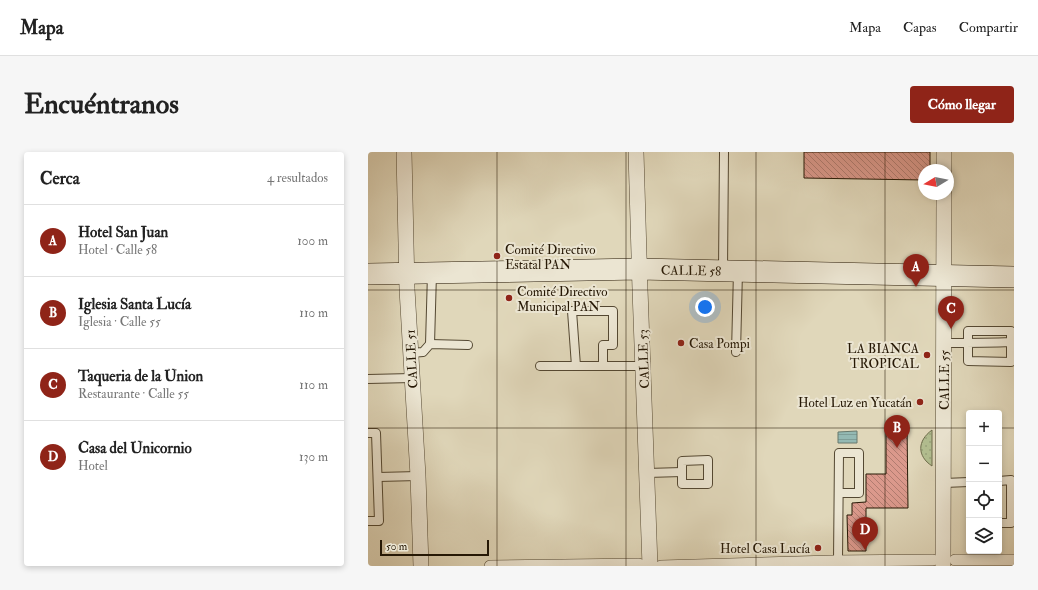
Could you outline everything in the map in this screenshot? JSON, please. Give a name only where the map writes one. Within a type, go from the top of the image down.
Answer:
[{"type":"main road","name":"CALLE 58","points":[[368,274],[639,269],[1014,277]]},
{"type":"street","name":"CALLE 51","points":[[404,152],[407,274],[418,476],[421,566]]},
{"type":"street","name":"CALLE 53","points":[[636,152],[647,474],[645,565]]},
{"type":"street","points":[[944,152],[944,164]]},
{"type":"street","name":"CALLE 55","points":[[944,200],[944,562]]},
{"type":"street","points":[[661,566],[838,561],[944,562],[1014,560]]},
{"type":"street","points":[[490,566],[645,565]]},
{"type":"lane","points":[[724,152],[736,352]]},
{"type":"lane","points":[[411,353],[423,352],[430,344],[432,274]]},
{"type":"lane","points":[[576,366],[572,312],[613,310],[613,345],[603,345],[603,366]]},
{"type":"lane","points":[[968,331],[1011,331],[1012,342],[1011,362],[968,361],[968,331]]},
{"type":"lane","points":[[944,343],[1012,342]]},
{"type":"lane","points":[[430,344],[468,345]]},
{"type":"lane","points":[[540,366],[643,366]]},
{"type":"lane","points":[[368,379],[412,378]]},
{"type":"lane","points":[[368,433],[376,433],[379,521],[368,521]]},
{"type":"lane","points":[[838,561],[839,453],[859,453],[859,493],[839,493]]},
{"type":"lane","points":[[647,474],[682,472]]},
{"type":"lane","points":[[378,477],[418,476]]},
{"type":"lane","points":[[1002,481],[1011,480],[1010,523],[1002,523]]},
{"type":"lane","points":[[944,483],[966,482]]},
{"type":"green space","points":[[932,430],[932,466],[927,462],[921,453],[921,444],[927,434]]},
{"type":"water","points":[[857,431],[857,443],[838,443],[838,432]]},
{"type":"building","points":[[804,152],[930,152],[930,164],[918,164],[918,180],[804,178]]},
{"type":"building","points":[[886,424],[907,424],[908,508],[866,508],[866,551],[848,551],[847,515],[852,515],[852,503],[866,502],[866,474],[886,474]]},
{"type":"place","name":"Comité Directivo Estatal PAN","points":[[497,256]]},
{"type":"place","name":"Hotel San Juan","points":[[916,287]]},
{"type":"place","name":"Comité Directivo Municipal PAN","points":[[509,298]]},
{"type":"place","name":"Taqueria de la Union","points":[[951,329]]},
{"type":"place","name":"Casa Pompi","points":[[681,343]]},
{"type":"place","name":"LA BIANCA TROPICAL","points":[[927,355]]},
{"type":"place","name":"Hotel Luz en Yucatán","points":[[920,402]]},
{"type":"place","name":"Iglesia Santa Lucía","points":[[897,448]]},
{"type":"place","name":"Hotel Casa Lucía","points":[[818,548]]},
{"type":"place","name":"Casa del Unicornio","points":[[865,550]]}]
